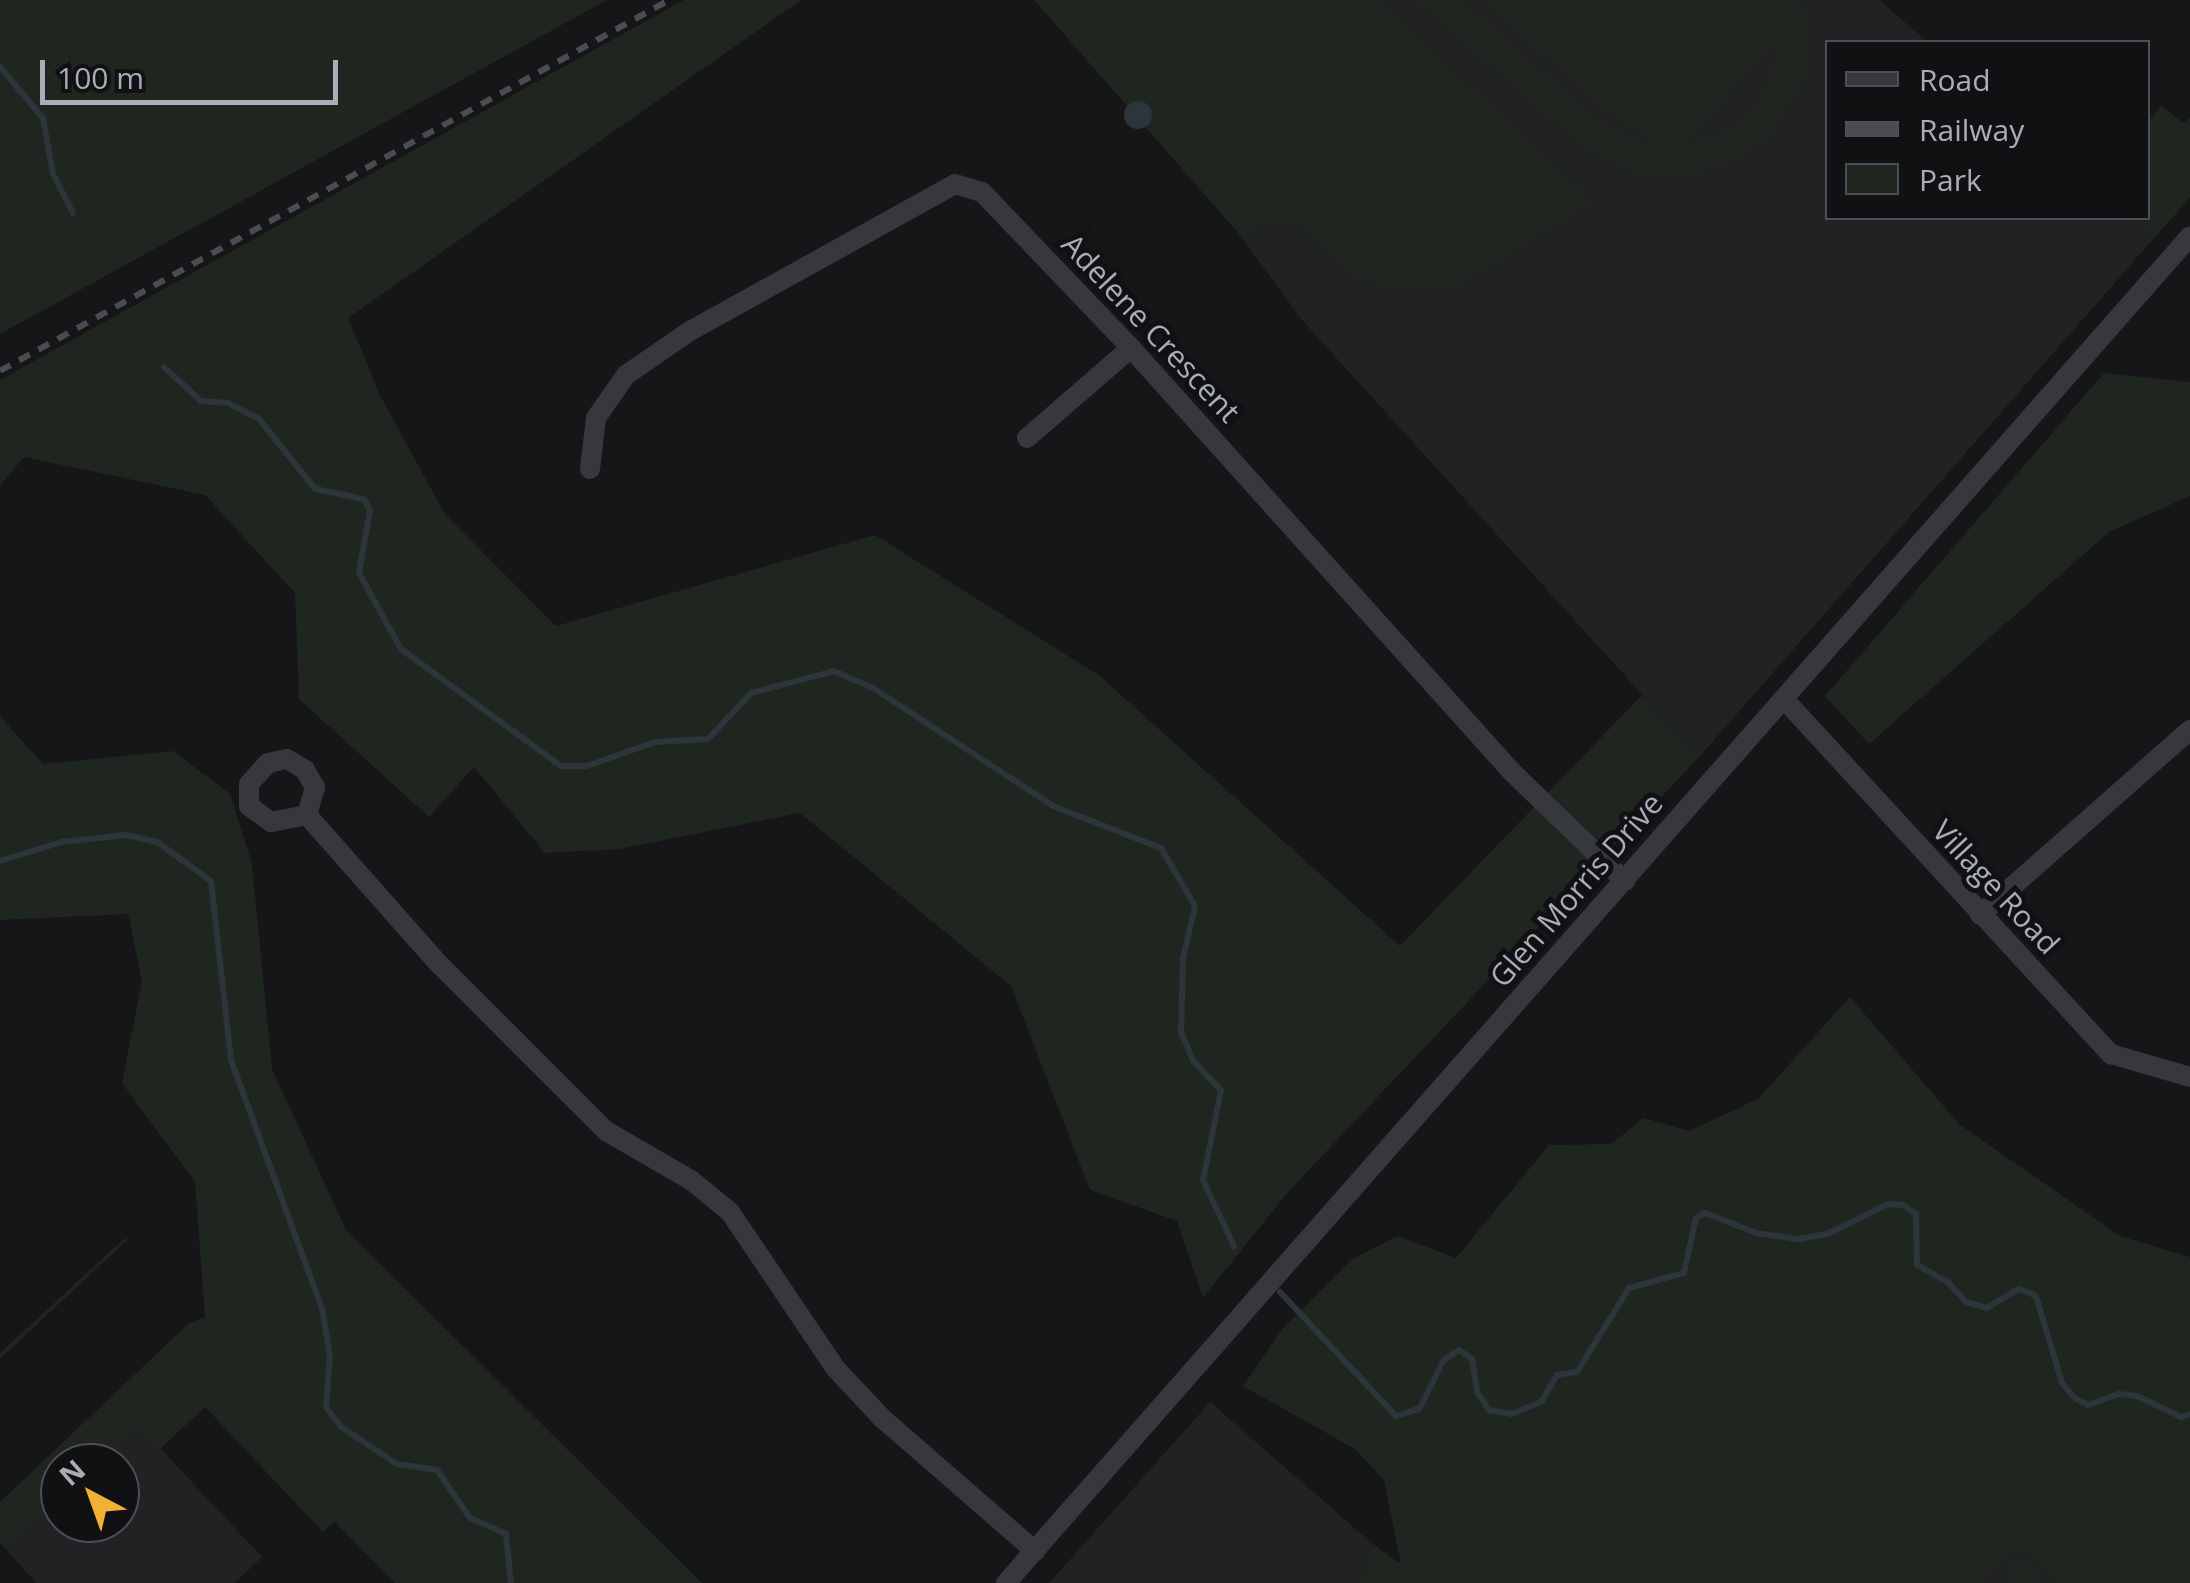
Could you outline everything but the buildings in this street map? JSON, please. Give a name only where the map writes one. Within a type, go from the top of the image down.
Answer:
[{"type":"street","name":"Adelene Crescent","points":[[590,469],[596,418],[626,375],[690,331],[955,184],[998,206],[1512,772],[1624,881]]},
{"type":"street","name":"Glen Morris Drive","points":[[1006,1583],[2190,236]]},
{"type":"street","points":[[1027,438],[1131,348]]},
{"type":"street","name":"Village Road","points":[[1784,699],[2111,1054],[2190,1077]]},
{"type":"street","points":[[1980,914],[2190,730]]},
{"type":"street","points":[[307,815],[438,963],[606,1131],[691,1180],[730,1212],[836,1368],[882,1418],[1034,1551]]},
{"type":"shaded area","points":[[1380,0],[1879,0],[1926,40],[1825,40],[1825,220],[2135,220],[2155,237],[1699,757],[1301,319],[1240,235],[1292,222],[1358,282],[1594,202]]},
{"type":"shaded area","points":[[1138,101],[1148,105],[1152,115],[1148,125],[1138,129],[1128,125],[1124,115],[1128,105]]},
{"type":"shaded area","points":[[116,1401],[262,1557],[235,1583],[36,1583],[0,1543],[0,1511],[40,1473],[40,1543],[140,1543],[140,1443],[72,1443]]},
{"type":"shaded area","points":[[1210,1402],[1374,1545],[1357,1583],[1049,1583]]},
{"type":"shaded area","points":[[2019,1546],[2053,1583],[1981,1583]]},
{"type":"green space","points":[[0,0],[607,0],[0,334]]},
{"type":"green space","points":[[684,0],[801,0],[348,318],[379,393],[444,513],[556,626],[875,535],[1100,676],[1400,946],[1642,695],[1699,757],[1288,1192],[1203,1298],[1177,1221],[1090,1190],[1011,986],[800,813],[620,849],[545,853],[474,767],[429,817],[299,699],[295,593],[205,495],[24,457],[0,486],[0,380]]},
{"type":"green space","points":[[1034,0],[1380,0],[1595,202],[1450,291],[1358,282],[1292,222],[1240,235]]},
{"type":"green space","points":[[1415,0],[1462,0],[1600,122],[1644,144],[1654,144],[1631,124],[1626,128],[1480,0],[1765,0],[1772,6],[1772,0],[1802,0],[1809,47],[1804,80],[1769,137],[1737,160],[1683,178],[1641,176],[1590,153]],"holes":[[[1777,40],[1769,80],[1750,110],[1725,131],[1686,144]]]},
{"type":"green space","points":[[2161,106],[2184,123],[2190,118],[2190,198],[2155,237],[2135,220],[2150,220],[2150,120]]},
{"type":"green space","points":[[2104,373],[2190,382],[2190,496],[2109,532],[1869,744],[1825,696]]},
{"type":"green space","points":[[0,716],[43,764],[173,751],[230,794],[252,864],[272,1069],[346,1230],[702,1583],[395,1583],[335,1522],[323,1532],[205,1407],[158,1451],[134,1427],[117,1443],[62,1443],[188,1324],[205,1317],[195,1182],[122,1083],[142,981],[128,914],[0,920]]},
{"type":"green space","points":[[1850,997],[1959,1124],[2120,1236],[2190,1257],[2190,1583],[2053,1583],[2019,1547],[1981,1583],[1357,1583],[1374,1545],[1401,1564],[1384,1480],[1355,1449],[1243,1386],[1283,1328],[1351,1260],[1397,1236],[1456,1258],[1549,1145],[1611,1144],[1644,1118],[1689,1131],[1758,1099]]},
{"type":"green space","points":[[126,1237],[127,1240],[0,1359],[0,1353]]},
{"type":"green space","points":[[40,1464],[40,1516],[6,1548],[0,1543],[0,1502]]},
{"type":"green space","points":[[2021,1555],[2047,1583],[2014,1583],[2003,1570]]},
{"type":"waterway","points":[[0,67],[43,118],[53,174],[73,213]]},
{"type":"waterway","points":[[164,367],[201,401],[228,403],[259,419],[315,489],[364,499],[370,510],[359,573],[401,649],[561,766],[587,766],[655,742],[708,739],[751,693],[834,671],[873,688],[1053,806],[1161,848],[1195,906],[1183,958],[1181,1032],[1194,1062],[1221,1090],[1203,1180],[1234,1246]]},
{"type":"waterway","points":[[0,861],[62,842],[126,835],[157,842],[211,881],[231,1060],[322,1309],[330,1356],[326,1407],[341,1427],[397,1464],[437,1470],[470,1518],[506,1534],[511,1583]]},
{"type":"waterway","points":[[1280,1292],[1396,1416],[1420,1408],[1443,1361],[1459,1350],[1472,1359],[1477,1392],[1489,1410],[1512,1414],[1542,1401],[1557,1375],[1577,1372],[1629,1288],[1684,1273],[1696,1218],[1705,1213],[1756,1233],[1798,1239],[1827,1234],[1888,1204],[1903,1205],[1916,1214],[1917,1265],[1948,1282],[1966,1302],[1987,1308],[2019,1289],[2036,1296],[2062,1383],[2075,1398],[2088,1405],[2119,1394],[2137,1396],[2181,1417],[2190,1414]]},
{"type":"railway","points":[[0,371],[669,0]]}]
